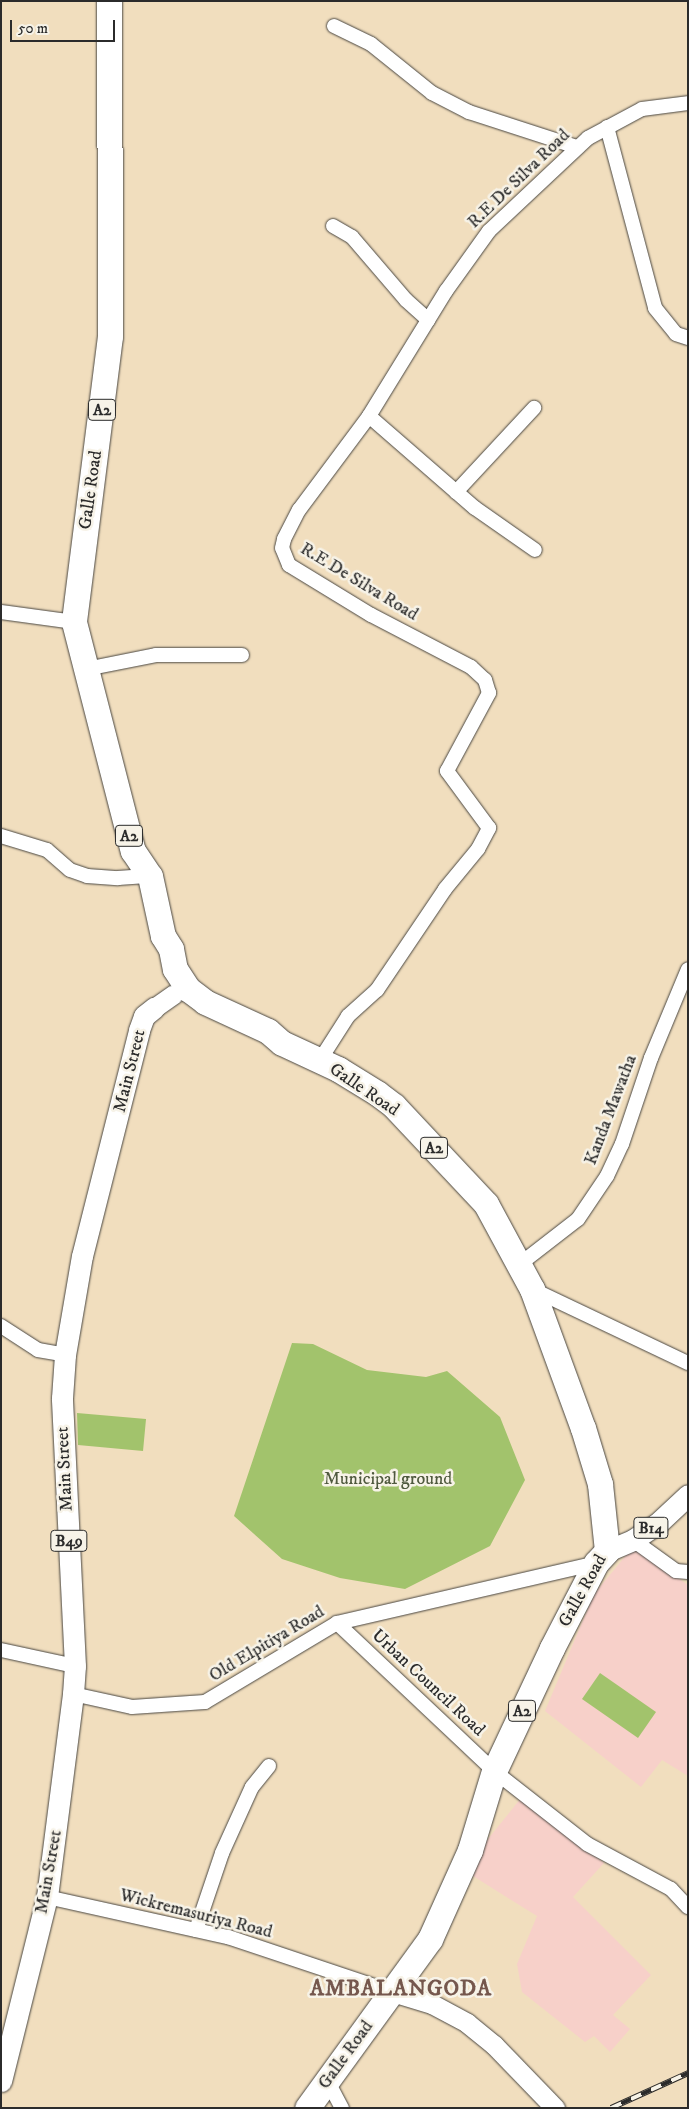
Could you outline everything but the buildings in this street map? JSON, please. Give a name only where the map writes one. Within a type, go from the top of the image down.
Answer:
[{"type":"highway","name":"Galle Road","points":[[109,1],[110,336],[74,622],[133,851],[150,876],[163,936],[171,949],[175,969],[188,989],[216,1008],[268,1032],[282,1043],[320,1060],[394,1106],[486,1204],[532,1289],[598,1477],[602,1557],[494,1771],[456,1886],[430,1939],[307,2108]]},
{"type":"highway","name":"Galle Road","points":[[163,936],[159,951],[165,977],[174,994],[189,1007],[265,1042],[282,1043]]},
{"type":"main road","name":"Main Street","points":[[1,2081],[47,1897],[73,1694],[75,1666],[62,1398],[65,1355],[82,1256],[139,1030],[144,1016],[174,994]]},
{"type":"main road","name":"B14","points":[[602,1557],[658,1524],[688,1495]]},
{"type":"main road","points":[[392,1992],[432,2004],[467,2023],[494,2045],[555,2108]]},
{"type":"street","points":[[334,26],[371,44],[432,93],[469,112],[577,147]]},
{"type":"street","name":"R.E De Silva Road","points":[[320,1060],[348,1016],[377,990],[445,889],[478,849],[489,828],[480,812],[452,782],[448,771],[489,693],[485,680],[449,654],[371,615],[289,565],[284,557],[284,539],[299,510],[369,416],[428,320],[489,231],[577,147],[607,127],[642,109],[688,103]]},
{"type":"street","points":[[607,127],[655,308],[676,334],[688,338]]},
{"type":"street","points":[[334,226],[352,237],[406,300],[428,320]]},
{"type":"street","points":[[456,492],[534,408]]},
{"type":"street","points":[[369,416],[456,492],[535,550]]},
{"type":"street","points":[[1,612],[74,622]]},
{"type":"street","points":[[86,669],[156,655],[242,655]]},
{"type":"street","points":[[2,836],[47,850],[70,870],[87,876],[118,878],[150,876]]},
{"type":"street","name":"Kanda Mawatha","points":[[520,1264],[578,1219],[607,1176],[622,1144],[651,1058],[688,969]]},
{"type":"street","points":[[532,1289],[688,1363]]},
{"type":"street","points":[[1,1326],[38,1350],[65,1355]]},
{"type":"street","points":[[633,1540],[676,1571],[688,1572]]},
{"type":"street","name":"Old Elpitiya Road","points":[[73,1694],[132,1707],[205,1702],[336,1623],[602,1557]]},
{"type":"street","name":"Urban Council Road","points":[[336,1623],[494,1771],[587,1844],[670,1889],[688,1907]]},
{"type":"street","points":[[1,1650],[75,1666]]},
{"type":"street","points":[[196,1930],[222,1852],[252,1787],[270,1766]]},
{"type":"street","name":"Wickremasuriya Road","points":[[47,1897],[228,1937],[392,1992]]},
{"type":"street","points":[[328,2080],[342,2108]]},
{"type":"shaded area","points":[[633,1547],[688,1585],[688,1776],[662,1760],[641,1787],[545,1711],[594,1594]]},
{"type":"shaded area","points":[[521,1798],[604,1863],[573,1897],[651,1975],[613,2015],[630,2029],[610,2052],[594,2036],[585,2042],[522,1992],[517,1964],[537,1916],[473,1876],[484,1844]]},
{"type":"green space","name":"Municipal ground","points":[[292,1343],[313,1344],[367,1370],[426,1377],[447,1371],[500,1417],[525,1480],[490,1546],[405,1589],[340,1578],[282,1559],[234,1516]]},
{"type":"green space","points":[[77,1413],[146,1419],[143,1451],[78,1445]]},
{"type":"green space","points":[[600,1673],[656,1712],[638,1738],[582,1699]]},
{"type":"railway","points":[[611,2108],[688,2073]]},
{"type":"district","name":"AMBALANGODA","points":[[401,1989]]}]
